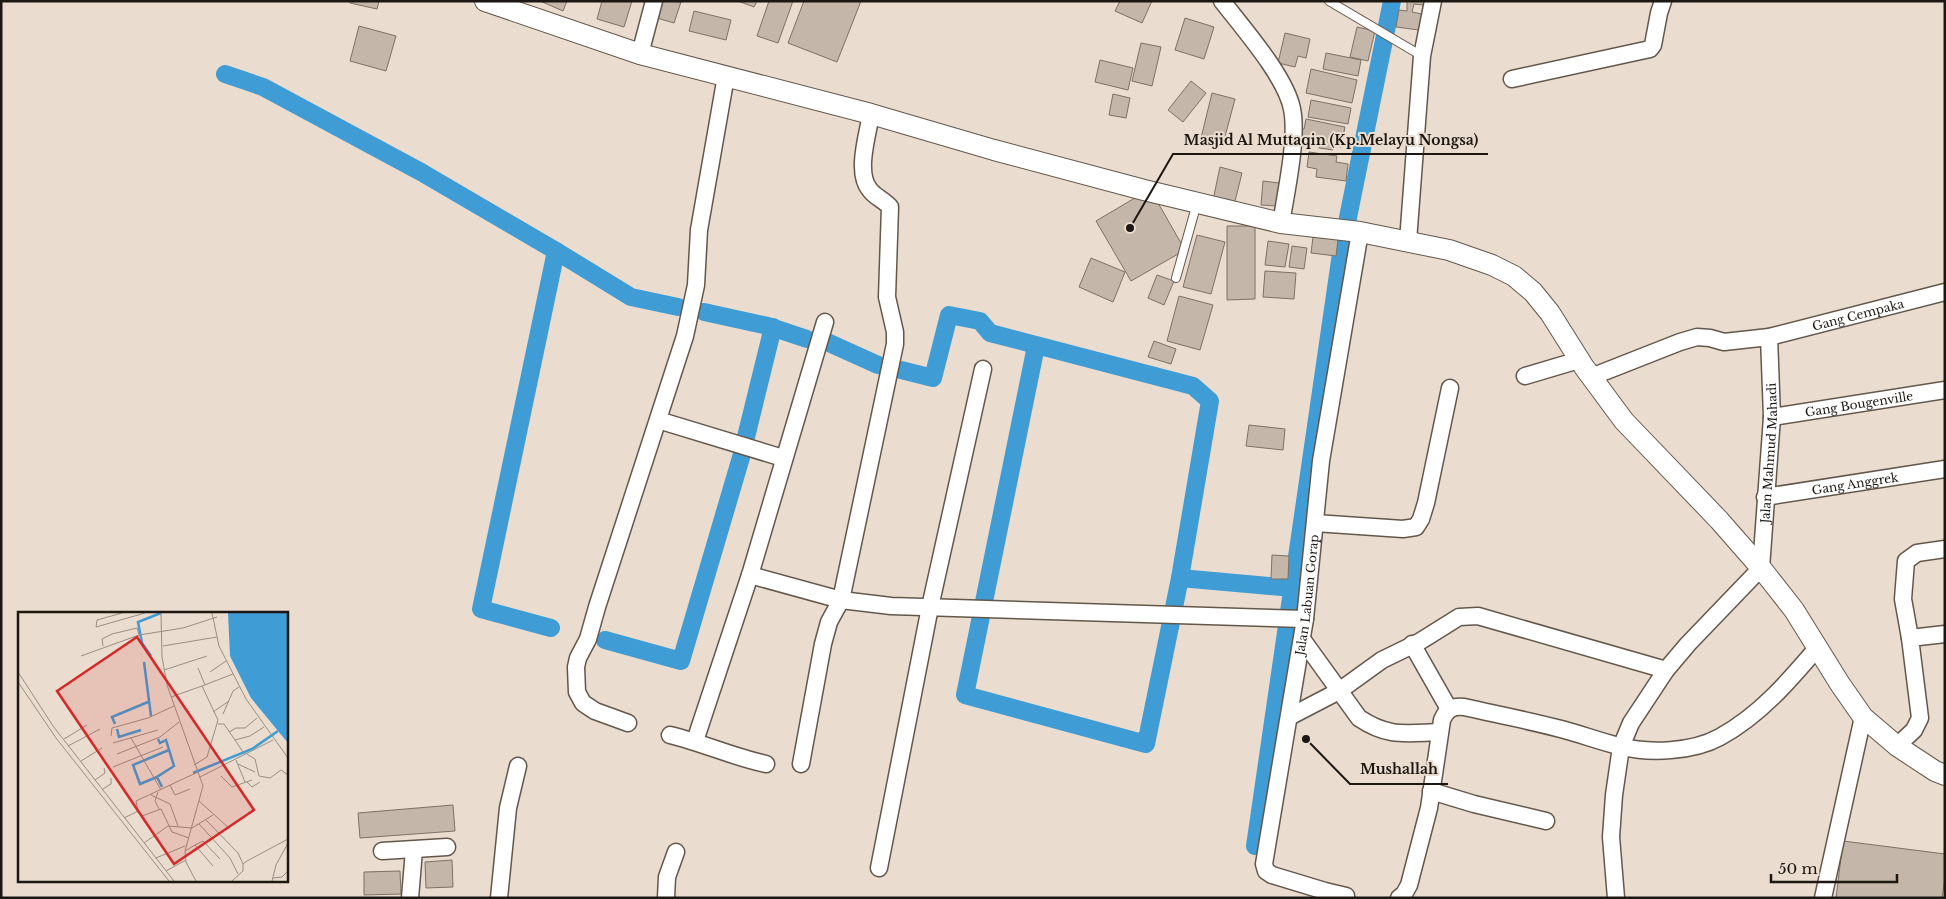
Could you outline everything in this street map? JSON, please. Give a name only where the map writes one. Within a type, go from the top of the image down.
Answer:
[{"type":"street","points":[[485,1],[640,54],[872,114],[994,150],[1281,222],[1356,232],[1449,250],[1492,265],[1514,276],[1533,292],[1550,313],[1579,360],[1624,421],[1719,520],[1761,568],[1794,610],[1840,684],[1863,716],[1897,746],[1934,771],[1945,775]]},
{"type":"street","points":[[640,54],[654,1]]},
{"type":"street","points":[[1222,1],[1264,56],[1284,86],[1293,110],[1290,165],[1281,222]]},
{"type":"street","points":[[1408,241],[1422,56],[1433,1]]},
{"type":"street","points":[[1512,79],[1650,49],[1653,45],[1663,1]]},
{"type":"street","points":[[628,723],[595,711],[582,703],[577,692],[576,667],[578,658],[592,629],[597,607],[685,336],[696,285],[699,230],[726,76]]},
{"type":"street","points":[[801,764],[823,644],[829,622],[841,600],[895,344],[895,332],[887,297],[890,207],[870,190],[864,178],[862,168],[872,114]]},
{"type":"street","name":"Jalan Labuan Gorap","points":[[1350,897],[1279,877],[1266,871],[1264,864],[1302,638],[1301,619],[1315,522],[1321,461],[1356,232]]},
{"type":"street","name":"Gang Cempaka","points":[[1591,377],[1688,340],[1710,338],[1724,342],[1770,337],[1945,292]]},
{"type":"street","points":[[695,741],[750,575],[824,322]]},
{"type":"street","name":"Jalan Mahmud Mahadi","points":[[1761,568],[1772,417],[1770,337]]},
{"type":"street","points":[[1525,376],[1579,360]]},
{"type":"street","points":[[879,868],[930,607],[984,369]]},
{"type":"street","points":[[1315,522],[1403,529],[1416,527],[1421,519],[1426,503],[1450,388]]},
{"type":"street","name":"Gang Bougenville","points":[[1772,417],[1945,390]]},
{"type":"street","points":[[658,420],[783,458]]},
{"type":"street","name":"Gang Anggrek","points":[[1765,497],[1945,469]]},
{"type":"street","points":[[1897,746],[1914,730],[1920,718],[1903,599],[1906,561],[1917,553],[1945,549]]},
{"type":"street","points":[[1616,898],[1611,837],[1614,795],[1621,747],[1631,723],[1666,670],[1688,644],[1761,568]]},
{"type":"street","points":[[750,575],[841,600],[891,606],[1301,619]]},
{"type":"street","points":[[1288,718],[1339,691],[1382,660],[1419,642],[1459,616],[1478,616],[1666,670]]},
{"type":"street","points":[[1910,638],[1945,634]]},
{"type":"street","points":[[1302,638],[1358,718],[1372,727],[1392,734],[1440,732]]},
{"type":"street","points":[[1412,644],[1449,709]]},
{"type":"street","points":[[1399,898],[1409,885],[1429,808],[1442,720],[1449,709],[1455,706],[1464,706],[1559,728],[1621,747],[1662,751],[1692,747],[1719,738],[1755,713],[1780,691],[1818,647]]},
{"type":"street","points":[[1823,898],[1863,716]]},
{"type":"street","points":[[670,735],[695,741],[736,757],[766,764]]},
{"type":"street","points":[[499,898],[508,808],[518,766]]},
{"type":"street","points":[[1431,791],[1474,804],[1546,821]]},
{"type":"street","points":[[382,851],[447,848]]},
{"type":"street","points":[[410,898],[414,850]]},
{"type":"street","points":[[666,898],[667,877],[676,852]]},
{"type":"lane","points":[[1328,1],[1422,56]]},
{"type":"lane","points":[[1176,278],[1197,202]]},
{"type":"building","points":[[350,1],[379,1],[377,9],[350,3]]},
{"type":"building","points":[[540,1],[567,1],[563,11]]},
{"type":"building","points":[[602,1],[632,1],[624,27],[597,19]]},
{"type":"building","points":[[663,1],[681,2],[674,23],[657,18]]},
{"type":"building","points":[[738,1],[757,1],[754,7]]},
{"type":"building","points":[[769,1],[793,1],[778,43],[757,36]]},
{"type":"building","points":[[804,1],[861,1],[837,62],[788,43]]},
{"type":"building","points":[[1120,1],[1152,1],[1142,23],[1115,11]]},
{"type":"building","points":[[1407,1],[1424,1],[1423,5],[1414,4],[1412,12],[1422,14],[1419,30],[1396,27],[1399,10],[1407,11]]},
{"type":"building","points":[[694,11],[731,20],[726,40],[689,31]]},
{"type":"building","points":[[1185,18],[1214,27],[1204,59],[1175,50]]},
{"type":"building","points":[[359,26],[396,36],[386,71],[350,61]]},
{"type":"building","points":[[1357,27],[1375,31],[1368,61],[1350,57]]},
{"type":"building","points":[[1285,33],[1310,39],[1306,58],[1298,56],[1295,67],[1278,63]]},
{"type":"building","points":[[1141,43],[1161,47],[1152,86],[1132,81]]},
{"type":"building","points":[[1326,53],[1361,60],[1358,76],[1323,69]]},
{"type":"building","points":[[1100,60],[1133,68],[1128,90],[1095,82]]},
{"type":"building","points":[[1311,69],[1357,80],[1352,103],[1306,93]]},
{"type":"building","points":[[1191,81],[1206,93],[1183,122],[1168,110]]},
{"type":"building","points":[[1212,93],[1235,99],[1223,144],[1201,138]]},
{"type":"building","points":[[1113,94],[1130,98],[1126,118],[1109,115]]},
{"type":"building","points":[[1311,100],[1351,108],[1348,124],[1308,117]]},
{"type":"building","points":[[1306,119],[1345,127],[1341,147],[1334,145],[1333,150],[1319,148],[1320,143],[1295,138],[1297,128],[1304,129]]},
{"type":"building","points":[[1309,152],[1337,156],[1336,162],[1348,164],[1346,181],[1316,177],[1317,169],[1307,167]]},
{"type":"building","points":[[1220,167],[1242,173],[1234,205],[1213,200]]},
{"type":"building","points":[[1263,181],[1279,183],[1276,206],[1261,205]]},
{"type":"building","points":[[1150,189],[1185,250],[1131,281],[1096,221]]},
{"type":"building","points":[[1227,226],[1255,226],[1255,299],[1227,300]]},
{"type":"building","points":[[1197,235],[1225,242],[1211,294],[1183,287]]},
{"type":"building","points":[[1313,237],[1338,239],[1336,256],[1311,253]]},
{"type":"building","points":[[1268,241],[1289,244],[1285,267],[1265,265]]},
{"type":"building","points":[[1292,246],[1307,248],[1304,269],[1289,267]]},
{"type":"building","points":[[1091,258],[1125,272],[1113,302],[1079,287]]},
{"type":"building","points":[[1265,271],[1296,273],[1294,299],[1263,297]]},
{"type":"building","points":[[1157,275],[1174,281],[1164,305],[1148,298]]},
{"type":"building","points":[[1179,296],[1213,305],[1200,350],[1167,341]]},
{"type":"building","points":[[1154,341],[1176,349],[1171,364],[1148,357]]},
{"type":"building","points":[[1249,425],[1285,429],[1283,450],[1246,446]]},
{"type":"building","points":[[1272,555],[1289,556],[1288,579],[1271,579]]},
{"type":"building","points":[[453,805],[455,831],[360,838],[358,813]]},
{"type":"building","points":[[1843,841],[1945,854],[1945,878],[1942,898],[1836,898]]},
{"type":"building","points":[[452,860],[453,887],[426,888],[425,862]]},
{"type":"building","points":[[400,871],[401,894],[364,895],[364,872]]},
{"type":"waterway","points":[[1255,846],[1342,247],[1392,1]]},
{"type":"waterway","points":[[225,74],[263,87],[421,172],[631,297],[678,307]]},
{"type":"waterway","points":[[551,628],[481,609],[556,251]]},
{"type":"waterway","points":[[704,312],[768,326],[807,339]]},
{"type":"waterway","points":[[901,370],[933,378],[949,315],[980,321],[990,333],[1193,386],[1210,401],[1180,578],[1292,588]]},
{"type":"waterway","points":[[746,437],[773,327]]},
{"type":"waterway","points":[[827,342],[878,365]]},
{"type":"waterway","points":[[1036,346],[965,695],[1146,744],[1180,578]]},
{"type":"waterway","points":[[605,640],[681,661],[742,454]]},
{"type":"place","name":"Masjid Al Muttaqin (Kp.Melayu Nongsa)","points":[[1130,228]]},
{"type":"place","name":"Mushallah","points":[[1306,739]]}]
